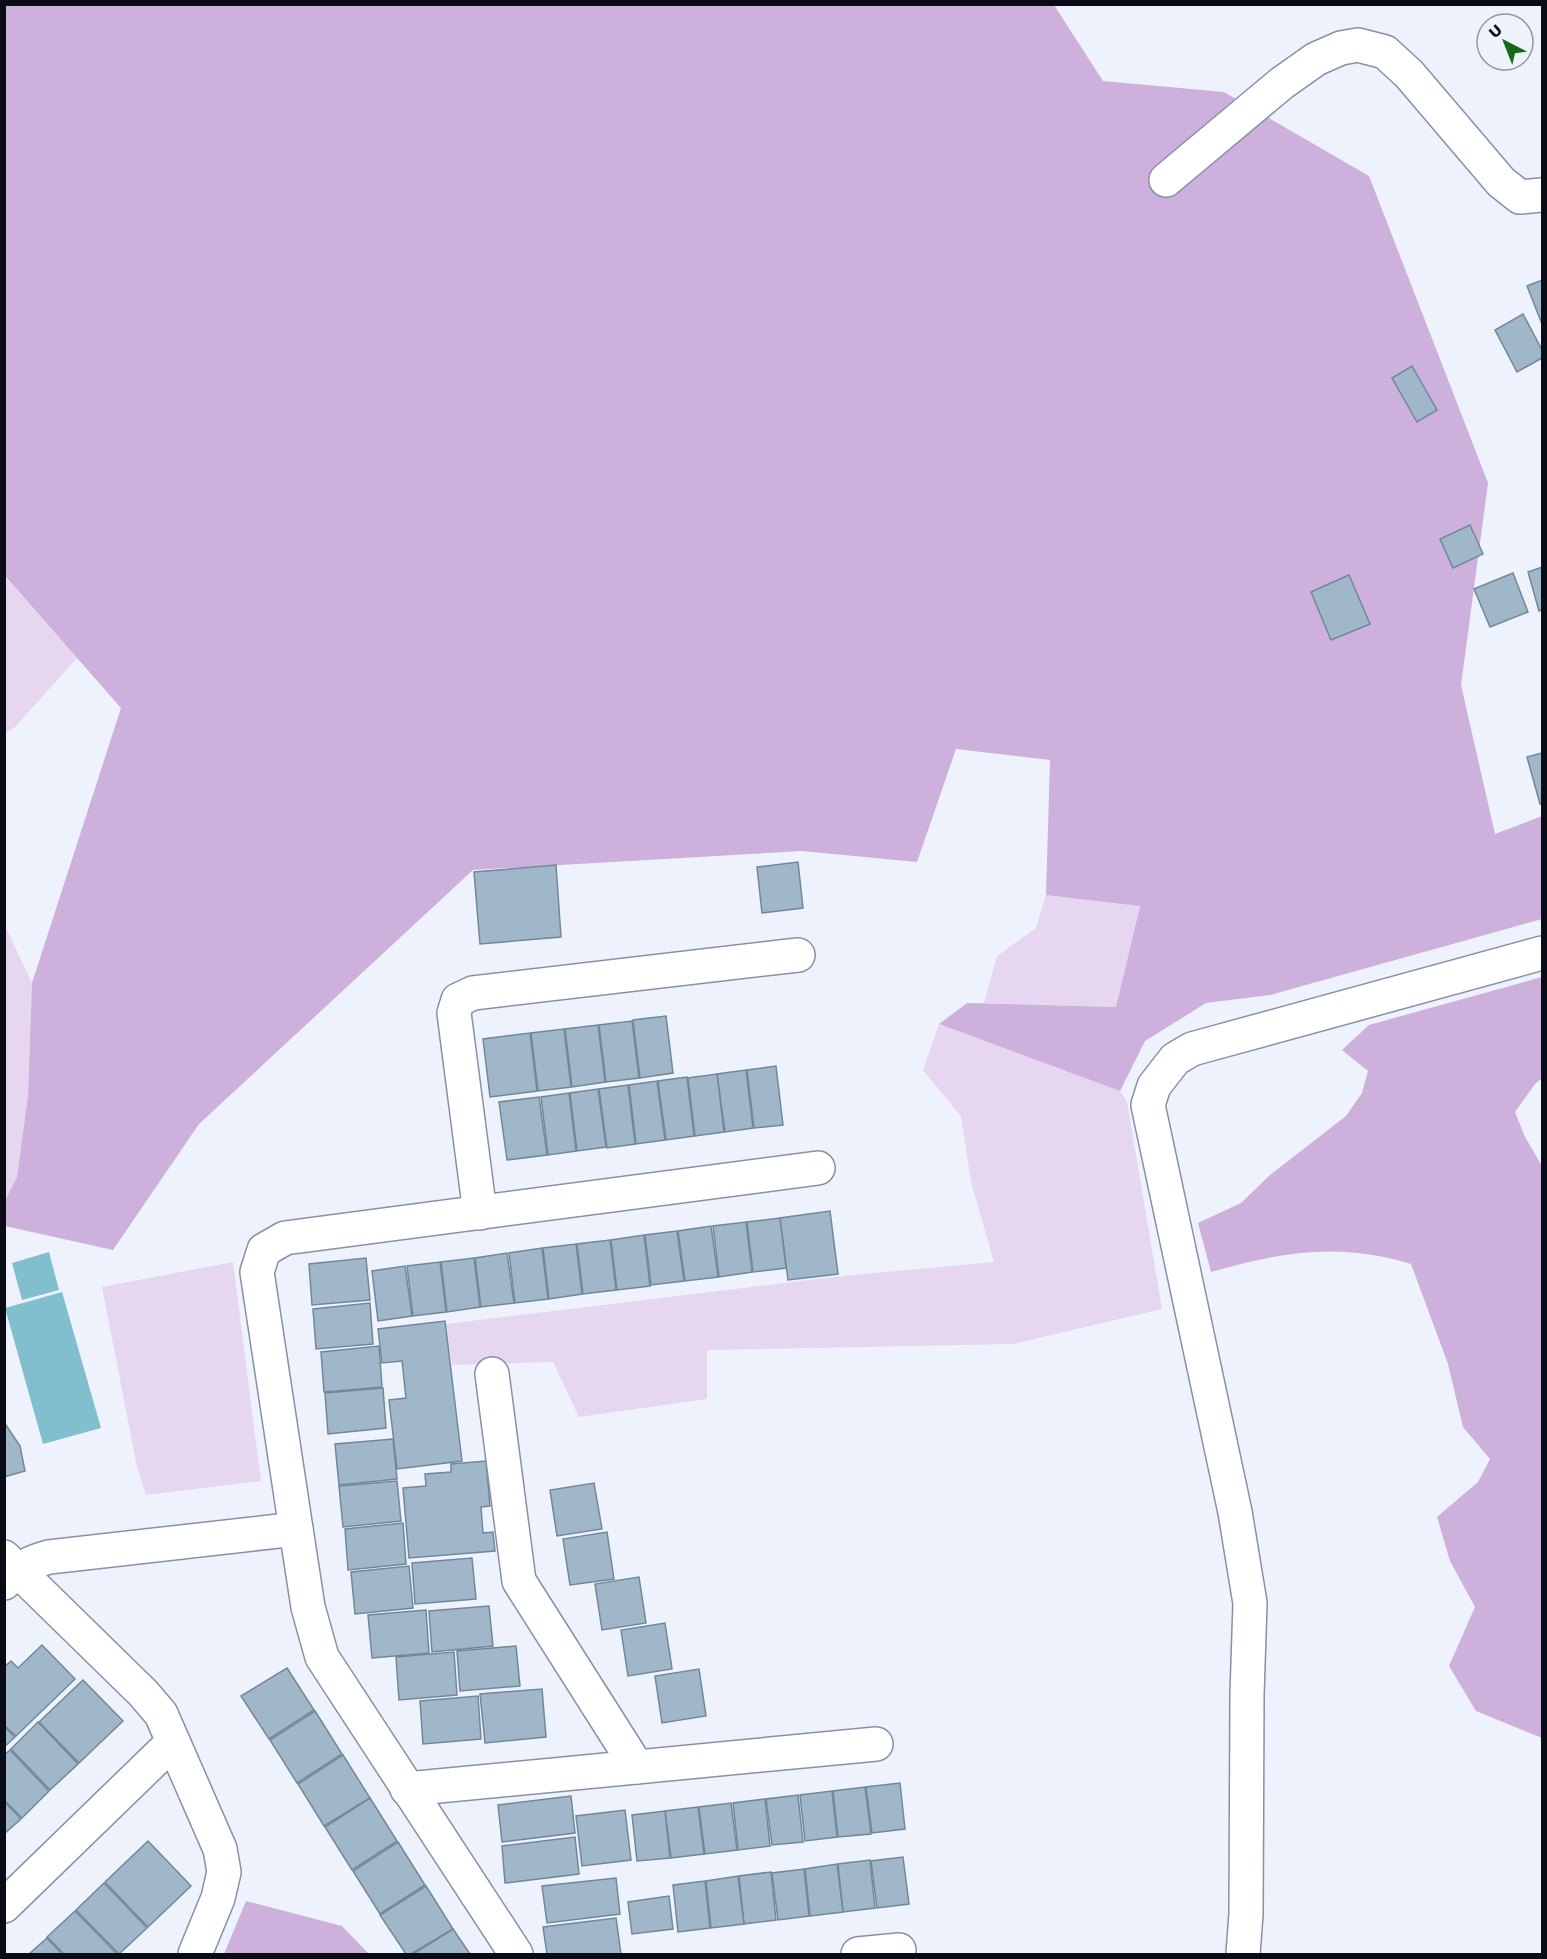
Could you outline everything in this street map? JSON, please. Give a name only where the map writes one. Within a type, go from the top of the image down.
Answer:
[{"type":"street","points":[[1166,180],[1282,83],[1316,58],[1341,48],[1358,45],[1385,52],[1409,74],[1501,182],[1520,197],[1542,195]]},
{"type":"street","points":[[1243,1954],[1246,1914],[1247,1695],[1250,1603],[1235,1512],[1148,1105],[1154,1086],[1175,1059],[1192,1049],[1542,953]]},
{"type":"street","points":[[480,1213],[454,1014],[458,1000],[473,993],[798,955]]},
{"type":"street","points":[[516,1954],[322,1658],[308,1607],[257,1272],[264,1250],[285,1238],[818,1168]]},
{"type":"street","points":[[492,1374],[519,1581],[637,1767]]},
{"type":"street","points":[[195,1954],[218,1898],[224,1872],[220,1849],[160,1714],[143,1693],[9,1570],[49,1557],[296,1529]]},
{"type":"street","points":[[4,1906],[173,1742]]},
{"type":"street","points":[[407,1789],[876,1744]]},
{"type":"street","points":[[858,1954],[899,1950]]},
{"type":"shaded area","points":[[5,5],[1054,5],[1103,81],[1224,92],[1369,176],[1488,483],[1461,685],[1495,834],[1542,816],[1542,919],[1270,995],[1206,1003],[1145,1041],[1120,1091],[939,1024],[967,1003],[1116,1007],[1140,906],[1046,895],[1050,760],[956,749],[917,862],[802,851],[473,870],[199,1124],[113,1250],[5,1226],[4,1203],[17,1177],[28,1096],[32,983],[121,708],[5,576]]},
{"type":"shaded area","points":[[4,576],[77,658],[15,727],[5,734]]},
{"type":"shaded area","points":[[1046,895],[1140,905],[1116,1007],[984,1003],[997,956],[1036,928]]},
{"type":"shaded area","points":[[4,924],[32,983],[28,1096],[17,1177],[5,1203]]},
{"type":"shaded area","points":[[1542,977],[1542,1078],[1515,1112],[1525,1137],[1542,1166],[1542,1738],[1476,1711],[1449,1666],[1475,1607],[1450,1561],[1437,1517],[1478,1482],[1490,1459],[1463,1427],[1448,1364],[1411,1264],[1360,1253],[1310,1252],[1261,1259],[1211,1272],[1198,1223],[1241,1203],[1270,1175],[1346,1116],[1362,1093],[1368,1071],[1342,1050],[1369,1025]]},
{"type":"shaded area","points":[[939,1024],[1120,1091],[1127,1102],[1162,1309],[1013,1344],[707,1350],[707,1399],[579,1417],[553,1362],[452,1365],[446,1324],[842,1276],[994,1262],[971,1182],[961,1116],[923,1070]]},
{"type":"shaded area","points":[[233,1262],[261,1481],[146,1495],[137,1467],[102,1287]]},
{"type":"shaded area","points":[[246,1901],[342,1926],[369,1954],[224,1954]]},
{"type":"water","points":[[49,1252],[59,1290],[22,1300],[12,1263]]},
{"type":"water","points":[[62,1292],[101,1428],[43,1444],[5,1308]]},
{"type":"building","points":[[1542,280],[1542,324],[1527,286]]},
{"type":"building","points":[[1523,314],[1542,350],[1542,358],[1517,372],[1495,330]]},
{"type":"building","points":[[1412,366],[1437,410],[1417,422],[1392,378]]},
{"type":"building","points":[[1470,525],[1483,554],[1453,568],[1440,539]]},
{"type":"building","points":[[1542,567],[1542,610],[1539,611],[1528,572]]},
{"type":"building","points":[[1513,573],[1528,612],[1490,627],[1474,589]]},
{"type":"building","points":[[1349,575],[1370,624],[1331,640],[1311,592]]},
{"type":"building","points":[[1542,753],[1542,803],[1540,804],[1527,757]]},
{"type":"building","points":[[798,862],[803,908],[762,913],[757,867]]},
{"type":"building","points":[[556,865],[561,937],[480,944],[474,872]]},
{"type":"building","points":[[666,1016],[673,1073],[640,1078],[633,1020]]},
{"type":"building","points":[[632,1021],[639,1078],[606,1082],[599,1025]]},
{"type":"building","points":[[598,1025],[605,1082],[572,1087],[565,1029]]},
{"type":"building","points":[[564,1029],[571,1087],[538,1091],[531,1033]]},
{"type":"building","points":[[530,1033],[537,1091],[490,1097],[483,1039]]},
{"type":"building","points":[[776,1066],[783,1125],[754,1128],[747,1070]]},
{"type":"building","points":[[746,1070],[753,1128],[725,1132],[717,1074]]},
{"type":"building","points":[[717,1074],[724,1132],[695,1136],[688,1078]]},
{"type":"building","points":[[687,1077],[694,1136],[666,1140],[658,1081]]},
{"type":"building","points":[[657,1081],[665,1140],[636,1144],[629,1085]]},
{"type":"building","points":[[628,1085],[635,1144],[607,1148],[599,1089]]},
{"type":"building","points":[[598,1089],[606,1147],[577,1151],[570,1093]]},
{"type":"building","points":[[569,1093],[576,1151],[548,1155],[541,1097]]},
{"type":"building","points":[[539,1097],[547,1155],[507,1160],[499,1102]]},
{"type":"building","points":[[830,1211],[838,1274],[788,1280],[780,1218]]},
{"type":"building","points":[[780,1218],[786,1268],[753,1272],[747,1222]]},
{"type":"building","points":[[746,1222],[752,1272],[719,1277],[713,1226]]},
{"type":"building","points":[[711,1226],[718,1277],[685,1281],[678,1231]]},
{"type":"building","points":[[677,1231],[684,1281],[651,1285],[645,1235]]},
{"type":"building","points":[[644,1235],[650,1286],[617,1290],[611,1240]]},
{"type":"building","points":[[610,1240],[616,1290],[583,1294],[577,1244]]},
{"type":"building","points":[[576,1244],[582,1294],[549,1299],[543,1248]]},
{"type":"building","points":[[542,1248],[548,1299],[515,1303],[509,1253]]},
{"type":"building","points":[[507,1253],[514,1303],[481,1307],[475,1258]]},
{"type":"building","points":[[366,1258],[370,1300],[312,1305],[309,1264]]},
{"type":"building","points":[[474,1258],[480,1307],[447,1312],[441,1262]]},
{"type":"building","points":[[440,1262],[446,1312],[413,1316],[407,1266]]},
{"type":"building","points":[[405,1266],[412,1316],[378,1321],[372,1271]]},
{"type":"building","points":[[370,1303],[373,1344],[316,1349],[313,1309]]},
{"type":"building","points":[[445,1321],[462,1461],[397,1469],[389,1400],[406,1398],[402,1361],[382,1363],[378,1329]]},
{"type":"building","points":[[379,1346],[382,1387],[324,1392],[321,1352]]},
{"type":"building","points":[[383,1388],[386,1428],[328,1434],[325,1393]]},
{"type":"building","points":[[4,1422],[20,1446],[25,1471],[4,1477]]},
{"type":"building","points":[[393,1439],[397,1479],[339,1485],[335,1444]]},
{"type":"building","points":[[486,1461],[490,1506],[481,1507],[483,1533],[493,1532],[495,1551],[409,1558],[403,1488],[426,1486],[425,1474],[451,1472],[451,1464]]},
{"type":"building","points":[[397,1481],[401,1521],[343,1527],[339,1486]]},
{"type":"building","points":[[594,1483],[602,1529],[557,1536],[550,1490]]},
{"type":"building","points":[[403,1523],[406,1564],[348,1570],[345,1529]]},
{"type":"building","points":[[607,1532],[614,1579],[570,1585],[563,1539]]},
{"type":"building","points":[[472,1558],[476,1599],[415,1604],[412,1563]]},
{"type":"building","points":[[409,1566],[413,1608],[355,1614],[351,1572]]},
{"type":"building","points":[[639,1577],[646,1623],[602,1630],[595,1584]]},
{"type":"building","points":[[489,1606],[493,1646],[432,1652],[429,1611]]},
{"type":"building","points":[[426,1610],[429,1653],[372,1658],[368,1615]]},
{"type":"building","points":[[665,1623],[672,1669],[628,1676],[621,1630]]},
{"type":"building","points":[[42,1645],[75,1679],[16,1736],[4,1725],[4,1667],[11,1661],[18,1668]]},
{"type":"building","points":[[516,1646],[520,1686],[460,1691],[457,1651]]},
{"type":"building","points":[[454,1652],[457,1695],[399,1700],[396,1657]]},
{"type":"building","points":[[287,1668],[314,1710],[269,1739],[241,1696]]},
{"type":"building","points":[[699,1669],[706,1716],[662,1723],[655,1676]]},
{"type":"building","points":[[83,1680],[123,1721],[79,1763],[39,1722]]},
{"type":"building","points":[[542,1689],[546,1737],[485,1743],[480,1694]]},
{"type":"building","points":[[478,1696],[481,1739],[423,1744],[420,1701]]},
{"type":"building","points":[[315,1711],[342,1754],[297,1783],[270,1740]]},
{"type":"building","points":[[38,1722],[78,1764],[50,1790],[11,1749]]},
{"type":"building","points":[[4,1726],[15,1737],[4,1747]]},
{"type":"building","points":[[10,1750],[49,1791],[22,1818],[4,1800],[4,1755]]},
{"type":"building","points":[[343,1755],[370,1798],[324,1826],[298,1784]]},
{"type":"building","points":[[900,1783],[905,1829],[872,1833],[866,1787]]},
{"type":"building","points":[[865,1787],[871,1834],[838,1837],[833,1791]]},
{"type":"building","points":[[832,1791],[837,1837],[805,1841],[800,1795]]},
{"type":"building","points":[[798,1795],[803,1842],[772,1845],[766,1799]]},
{"type":"building","points":[[571,1796],[575,1833],[502,1842],[498,1805]]},
{"type":"building","points":[[370,1798],[397,1841],[352,1870],[325,1827]]},
{"type":"building","points":[[765,1799],[770,1846],[738,1850],[733,1803]]},
{"type":"building","points":[[4,1801],[21,1819],[4,1834]]},
{"type":"building","points":[[731,1803],[737,1850],[705,1854],[699,1807]]},
{"type":"building","points":[[698,1807],[704,1854],[671,1858],[665,1811]]},
{"type":"building","points":[[625,1810],[631,1860],[582,1866],[576,1816]]},
{"type":"building","points":[[665,1811],[670,1858],[637,1861],[632,1815]]},
{"type":"building","points":[[575,1837],[579,1874],[505,1883],[502,1846]]},
{"type":"building","points":[[148,1841],[191,1886],[148,1927],[105,1882]]},
{"type":"building","points":[[398,1842],[425,1885],[380,1914],[353,1871]]},
{"type":"building","points":[[903,1857],[909,1904],[877,1908],[871,1861]]},
{"type":"building","points":[[870,1860],[875,1908],[843,1912],[838,1864]]},
{"type":"building","points":[[837,1864],[843,1912],[810,1916],[805,1869]]},
{"type":"building","points":[[804,1869],[809,1916],[778,1920],[772,1873]]},
{"type":"building","points":[[771,1872],[776,1920],[744,1924],[739,1876]]},
{"type":"building","points":[[738,1876],[744,1924],[711,1928],[706,1881]]},
{"type":"building","points":[[616,1878],[620,1914],[547,1923],[542,1886]]},
{"type":"building","points":[[705,1881],[710,1928],[678,1932],[673,1885]]},
{"type":"building","points":[[104,1883],[147,1928],[119,1954],[76,1910]]},
{"type":"building","points":[[426,1886],[453,1929],[411,1954],[406,1954],[380,1915]]},
{"type":"building","points":[[669,1896],[673,1929],[632,1934],[628,1902]]},
{"type":"building","points":[[75,1911],[117,1954],[64,1954],[47,1937]]},
{"type":"building","points":[[616,1918],[621,1954],[547,1954],[543,1927]]},
{"type":"building","points":[[453,1929],[470,1954],[413,1954]]},
{"type":"building","points":[[47,1938],[62,1954],[29,1954]]}]
